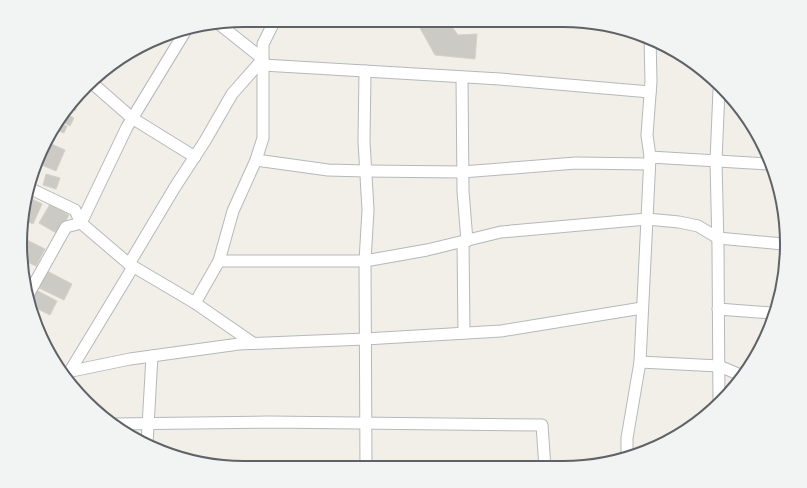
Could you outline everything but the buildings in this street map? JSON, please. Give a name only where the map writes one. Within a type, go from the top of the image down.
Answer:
[{"type":"street","points":[[195,303],[219,261],[233,211],[256,160],[263,138],[263,44],[272,27]]},
{"type":"street","points":[[224,28],[263,62],[650,92]]},
{"type":"street","points":[[82,223],[127,127],[182,36]]},
{"type":"street","points":[[627,451],[627,438],[640,362],[649,160],[647,135],[650,92],[650,46]]},
{"type":"street","points":[[67,370],[131,266],[232,94],[263,62]]},
{"type":"street","points":[[365,71],[364,141],[368,210],[365,262],[366,461]]},
{"type":"street","points":[[462,77],[462,172],[465,241],[464,333]]},
{"type":"street","points":[[96,86],[132,118],[195,156]]},
{"type":"street","points":[[719,394],[716,161],[720,95]]},
{"type":"street","points":[[256,160],[328,170],[366,172],[462,172],[576,163],[649,160],[764,164]]},
{"type":"street","points":[[34,190],[75,210],[82,223],[131,266],[195,303],[254,344]]},
{"type":"street","points":[[219,261],[365,262],[501,232],[647,219],[679,222],[698,226],[718,238],[780,244]]},
{"type":"street","points":[[32,289],[66,227],[82,223]]},
{"type":"street","points":[[69,371],[152,356],[239,344],[365,339],[501,331],[642,308]]},
{"type":"street","points":[[718,309],[768,313]]},
{"type":"street","points":[[147,439],[152,356]]},
{"type":"street","points":[[640,362],[719,366],[737,373]]},
{"type":"street","points":[[123,424],[269,422],[542,425],[545,461]]}]
